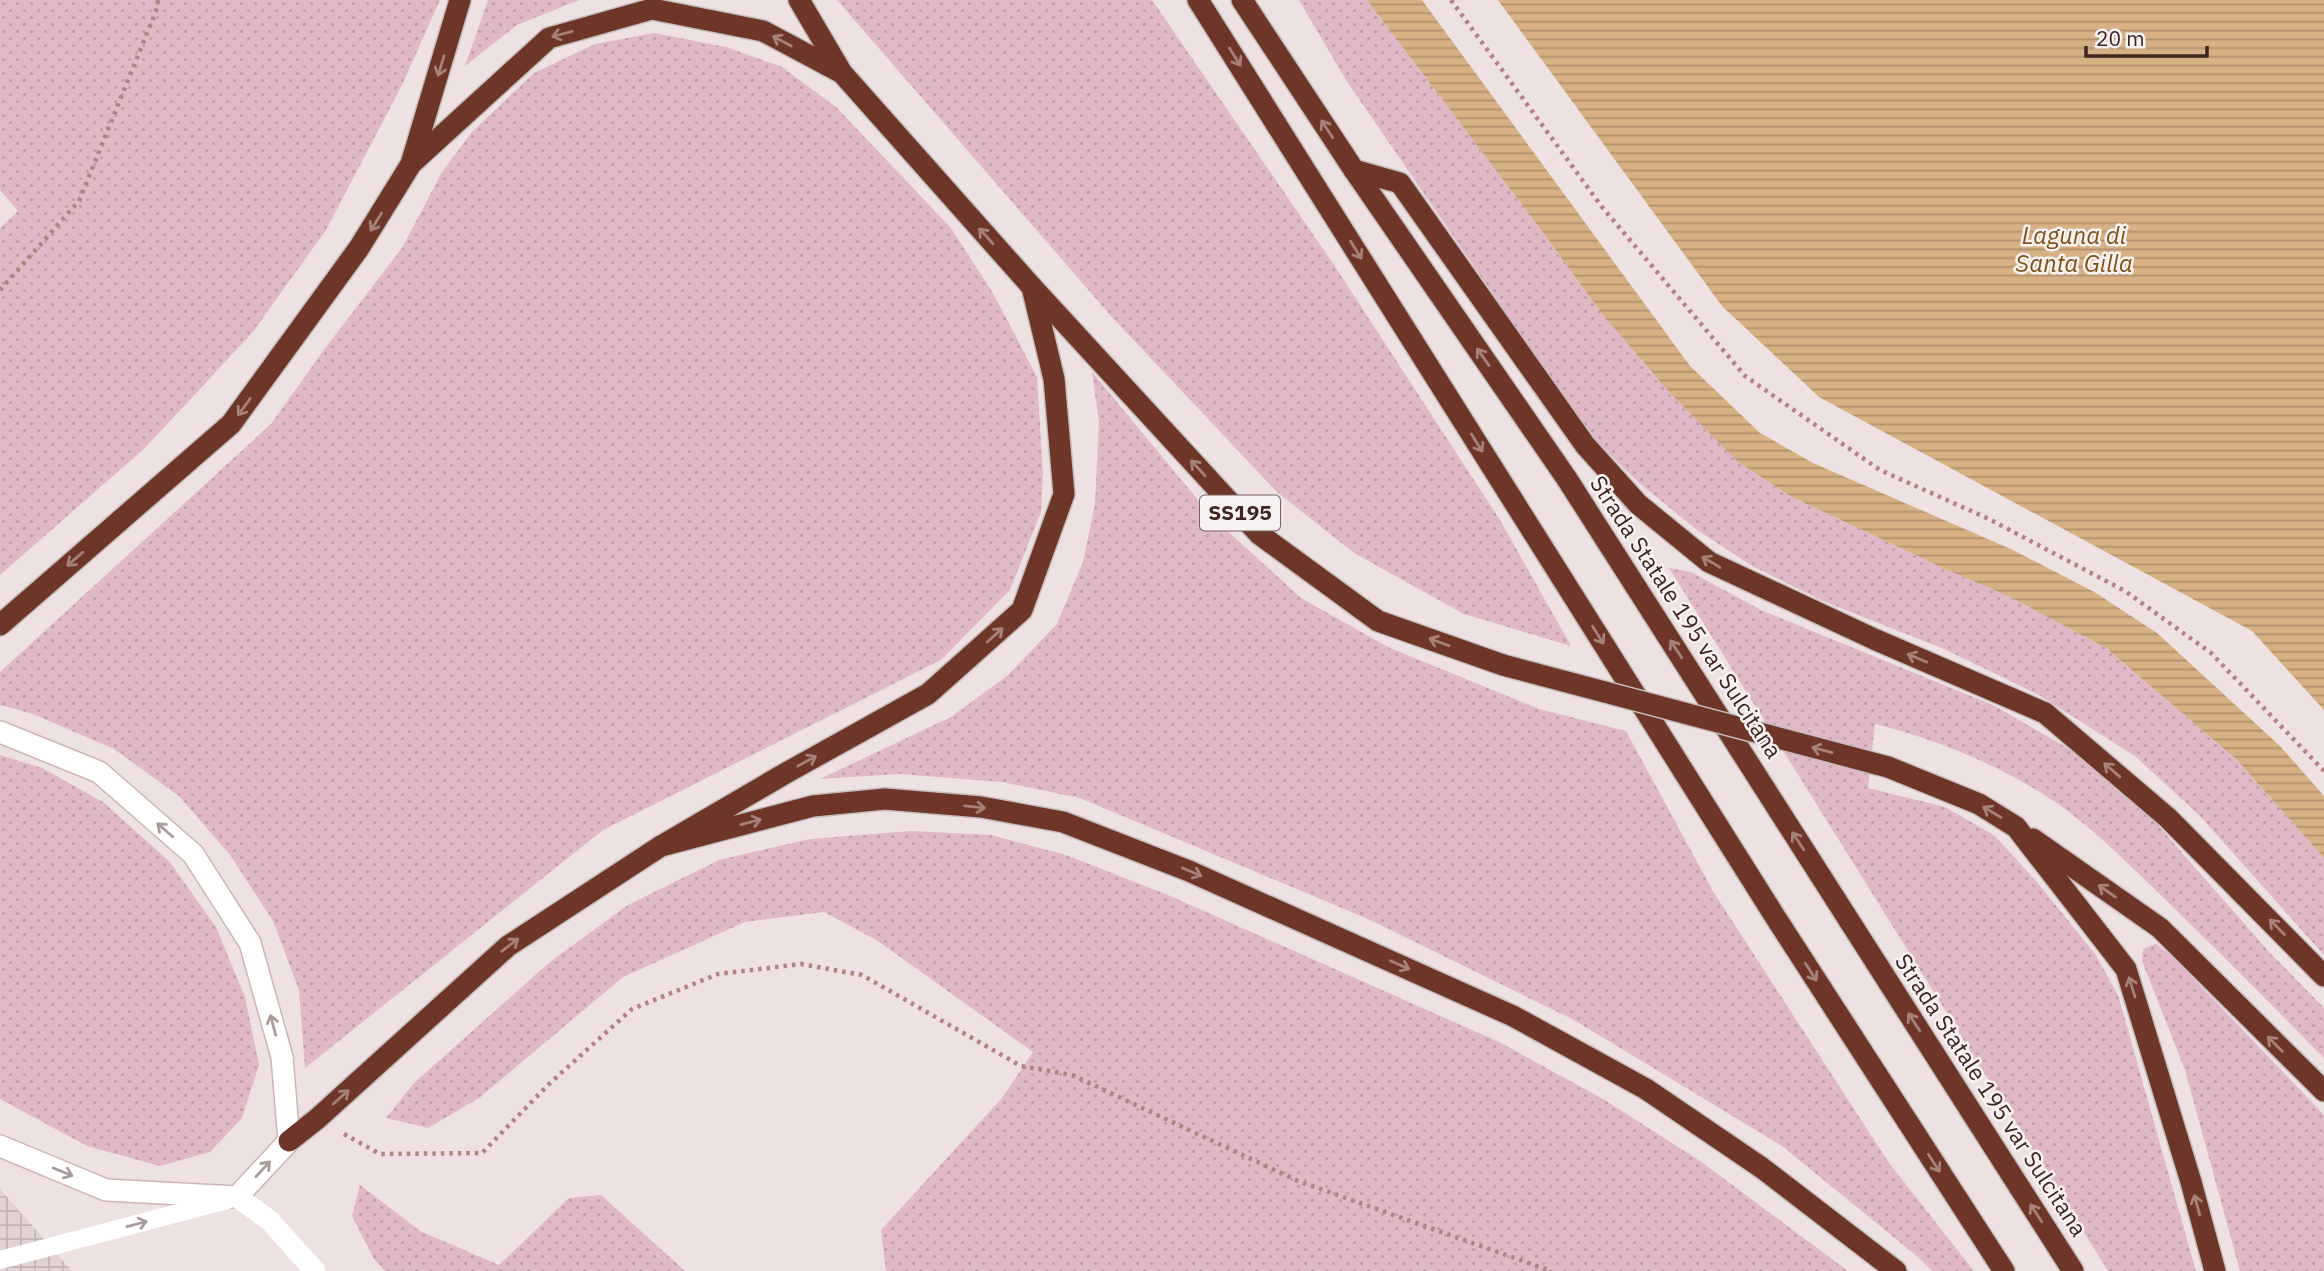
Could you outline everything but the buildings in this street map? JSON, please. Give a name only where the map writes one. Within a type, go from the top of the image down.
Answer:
[{"type":"highway","points":[[0,625],[231,424],[359,248],[411,164],[460,0]]},
{"type":"highway","points":[[289,1141],[508,946],[661,846],[928,694],[1022,610],[1064,494],[1054,379],[1032,287],[842,73],[799,0]]},
{"type":"highway","points":[[1198,0],[1774,915],[2004,1271]]},
{"type":"highway","name":"Strada Statale 195 var Sulcitana","points":[[1242,0],[1354,170],[1567,479],[2073,1271]]},
{"type":"highway","points":[[411,164],[549,38],[652,9],[762,31],[842,73]]},
{"type":"highway","points":[[1354,170],[1400,183],[1585,445],[1638,504],[1709,562],[1874,639],[2045,713],[2168,818],[2324,976]]},
{"type":"highway","name":"SS195","points":[[1032,287],[1259,534],[1378,621],[1503,665],[1888,767],[1979,804],[2016,827]]},
{"type":"highway","points":[[661,846],[813,806],[885,799],[981,807],[1063,822],[1189,871],[1513,1016],[1646,1089],[1762,1168],[1896,1271]]},
{"type":"highway","points":[[2016,827],[2160,928],[2324,1091]]},
{"type":"highway","points":[[2016,827],[2126,969],[2215,1271]]},
{"type":"street","points":[[0,732],[99,772],[193,854],[250,943],[282,1057],[289,1141],[237,1197]]},
{"type":"street","points":[[0,1146],[106,1190],[237,1197],[269,1220],[315,1271]]},
{"type":"lane","points":[[0,1260],[237,1197]]},
{"type":"path","points":[[0,290],[79,201],[156,11],[158,0]]},
{"type":"path","points":[[1451,0],[1602,207],[1745,376],[1881,470],[1989,519],[2125,591],[2211,653],[2324,771]]},
{"type":"path","points":[[317,1118],[380,1154],[482,1153],[550,1084],[632,1009],[718,974],[801,964],[862,975],[1021,1066],[1072,1075],[1298,1181],[1551,1271]]},
{"type":"shaded area","points":[[0,0],[440,0],[402,85],[326,230],[252,333],[145,448],[0,575],[0,228],[18,211],[0,190]]},
{"type":"shaded area","points":[[488,0],[579,0],[517,25],[465,66]]},
{"type":"shaded area","points":[[837,0],[1152,0],[1334,265],[1500,520],[1571,646],[1464,614],[1354,553],[1277,492],[1111,316]]},
{"type":"shaded area","points":[[1299,0],[1367,0],[1603,315],[1739,463],[1792,497],[2010,597],[2106,648],[2236,759],[2324,858],[2324,955],[2200,816],[2135,756],[2039,695],[1944,649],[1823,601],[1754,567],[1697,530],[1638,482],[1589,434],[1346,80]]},
{"type":"shaded area","points":[[654,33],[726,47],[782,67],[836,107],[951,228],[994,295],[1037,377],[1043,474],[1041,512],[1010,590],[941,660],[603,830],[305,1068],[299,990],[273,921],[230,855],[179,796],[114,749],[33,714],[0,705],[0,672],[271,424],[402,248],[442,172],[472,132],[534,73],[595,44]]},
{"type":"shaded area","points":[[1092,372],[1212,517],[1301,598],[1388,647],[1539,709],[1626,731],[1714,893],[1889,1163],[1974,1271],[1932,1271],[1782,1146],[1574,1020],[1368,919],[1080,798],[1002,782],[899,774],[820,779],[951,717],[1007,676],[1057,624],[1083,562],[1095,504],[1099,422]]},
{"type":"shaded area","points":[[1669,568],[1691,572],[1761,610],[1995,706],[2069,749],[2149,815],[2270,953],[2324,1008],[2324,1058],[2145,880],[2068,811],[2001,770],[1924,738],[1875,724],[1868,788],[1945,807],[1995,836],[2037,882],[2095,954],[2118,995],[2196,1271],[2108,1271]]},
{"type":"shaded area","points":[[0,755],[42,768],[103,802],[169,861],[216,927],[245,997],[259,1065],[242,1118],[210,1152],[160,1166],[87,1146],[0,1099]]},
{"type":"shaded area","points":[[911,831],[991,835],[1066,855],[1168,895],[1499,1042],[1603,1099],[1700,1161],[1848,1271],[886,1271],[881,1230],[1002,1098],[1033,1052],[878,941],[824,912],[745,922],[623,977],[479,1098],[428,1128],[386,1118],[414,1083],[550,962],[628,905],[719,860],[810,839]]},
{"type":"shaded area","points":[[2156,944],[2173,957],[2324,1115],[2324,1271],[2240,1271],[2185,1070],[2142,961],[2143,949]]},
{"type":"shaded area","points":[[360,1185],[420,1231],[499,1265],[569,1198],[601,1195],[685,1271],[385,1271],[374,1259],[352,1216]]},
{"type":"shaded area","points":[[0,1189],[72,1271],[0,1271]]},
{"type":"water","points":[[1367,0],[1422,0],[1690,366],[1760,433],[1813,463],[2013,550],[2096,593],[2157,633],[2281,747],[2324,796],[2324,858],[2236,759],[2106,648],[2010,597],[1792,497],[1739,463],[1671,394],[1603,315]]},
{"type":"water","name":"Laguna di Santa Gilla","points":[[1498,0],[2324,0],[2324,710],[2252,631],[1819,397],[1722,306]]}]
